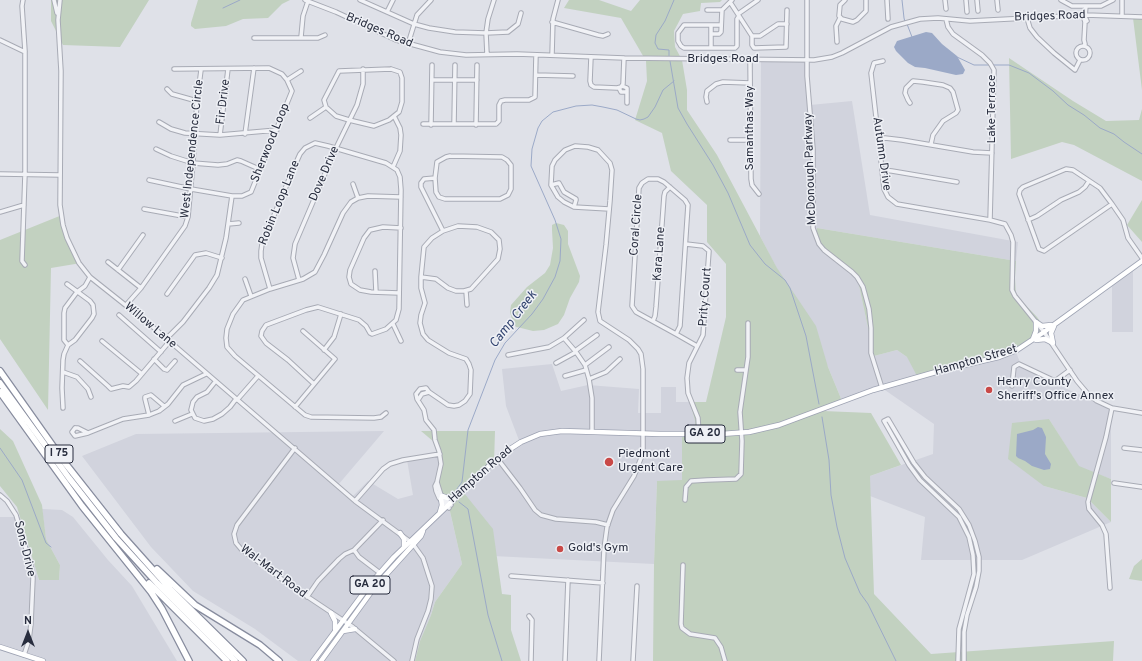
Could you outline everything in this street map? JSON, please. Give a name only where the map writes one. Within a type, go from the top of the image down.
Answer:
[{"type":"highway","name":"I 75","points":[[0,371],[65,463],[121,534],[185,604],[244,661]]},
{"type":"highway","points":[[0,383],[68,478],[116,538],[157,583],[236,661]]},
{"type":"highway","name":"I 75","points":[[0,392],[82,506],[129,563],[226,661]]},
{"type":"highway","points":[[121,534],[191,602],[260,645],[279,661]]},
{"type":"highway","points":[[129,563],[157,600],[189,661]]},
{"type":"main road","name":"Hampton Street","points":[[834,405],[882,388],[943,370],[999,357],[1017,350],[1032,341],[1142,261]]},
{"type":"main road","points":[[1036,322],[1042,326],[1050,326],[1055,324]]},
{"type":"main road","points":[[1032,341],[1036,331],[1036,322]]},
{"type":"main road","points":[[1053,343],[1052,333],[1055,324]]},
{"type":"main road","points":[[1032,341],[1045,339],[1053,343]]},
{"type":"main road","name":"Hampton Road","points":[[320,661],[377,584],[425,527],[440,512],[449,506],[456,497],[497,458],[517,444],[540,434],[562,431],[643,434],[741,433],[779,425],[834,405]]},
{"type":"main road","points":[[440,512],[442,498],[456,497]]},
{"type":"main road","name":"Hampton Road","points":[[312,661],[342,620],[380,573],[404,547],[412,543],[420,536],[425,527]]},
{"type":"main road","points":[[400,533],[404,538],[404,547]]},
{"type":"main road","points":[[332,613],[336,624],[334,631]]},
{"type":"main road","points":[[341,632],[347,629],[355,629]]},
{"type":"main road","points":[[0,647],[42,661]]},
{"type":"street","points":[[23,0],[22,6],[25,52],[25,174],[22,261],[25,265]]},
{"type":"street","points":[[55,0],[60,0]]},
{"type":"street","name":"Willow Lane","points":[[55,0],[58,20],[61,71],[60,205],[65,231],[76,257],[90,277],[126,305],[215,382],[295,448],[355,501],[383,520],[412,543]]},
{"type":"street","name":"Willow Lane","points":[[58,20],[60,0]]},
{"type":"street","points":[[360,0],[414,24],[456,32],[508,32],[518,24],[521,13]]},
{"type":"street","points":[[387,12],[393,0]]},
{"type":"street","points":[[408,44],[417,15],[431,0]]},
{"type":"street","points":[[487,54],[486,33],[488,19],[494,0]]},
{"type":"street","points":[[552,56],[552,22],[558,0]]},
{"type":"street","points":[[721,25],[684,25],[680,30],[678,37],[680,45],[683,48],[736,48],[738,15],[758,0]]},
{"type":"street","name":"McDonough Parkway","points":[[806,0],[806,60],[812,149],[812,228],[824,250],[852,272],[863,287],[869,316],[871,353],[882,388]]},
{"type":"street","points":[[837,42],[836,26],[840,18],[839,9],[841,3],[845,0]]},
{"type":"street","points":[[840,18],[852,22],[856,21],[866,11],[866,0]]},
{"type":"street","points":[[887,0],[888,19]]},
{"type":"street","points":[[945,0],[946,8]]},
{"type":"street","points":[[966,0],[967,12]]},
{"type":"street","points":[[977,0],[978,11]]},
{"type":"street","points":[[997,0],[998,10]]},
{"type":"street","points":[[1061,0],[1072,6],[1101,6],[1113,0]]},
{"type":"street","points":[[1122,0],[1122,16]]},
{"type":"street","points":[[301,38],[302,20],[307,1]]},
{"type":"street","name":"Bridges Road","points":[[307,1],[336,12],[391,38],[440,52],[466,55],[487,54],[624,58],[806,60],[832,57],[891,27],[920,19],[970,21],[1085,16],[1142,16]]},
{"type":"street","points":[[711,34],[720,33],[722,10],[731,1],[738,15],[752,36],[752,45],[754,48],[784,48],[787,46],[787,10]]},
{"type":"street","points":[[1080,60],[1087,59],[1090,55],[1089,48],[1085,45],[1086,40],[1084,21],[1086,6]]},
{"type":"street","points":[[707,10],[722,10]]},
{"type":"street","points":[[1027,18],[1030,28],[1037,36],[1054,53],[1075,70],[1080,60]]},
{"type":"street","name":"Lake Terrace","points":[[946,19],[948,27],[953,34],[982,55],[990,63],[994,70],[990,220]]},
{"type":"street","points":[[552,22],[598,35],[608,34]]},
{"type":"street","points":[[752,36],[760,36],[778,24],[787,24]]},
{"type":"street","points":[[711,25],[711,48]]},
{"type":"street","points":[[254,38],[301,38],[321,37],[325,35]]},
{"type":"street","points":[[0,40],[25,52]]},
{"type":"street","points":[[1080,60],[1076,56],[1076,52],[1080,46],[1085,45]]},
{"type":"street","points":[[423,124],[497,124],[499,121],[499,105],[502,101],[529,100],[533,98],[535,94],[536,55]]},
{"type":"street","points":[[591,57],[591,85],[594,87],[621,87]]},
{"type":"street","points":[[624,58],[621,92],[627,92],[627,103]]},
{"type":"street","name":"Samanthas Way","points":[[750,60],[751,180],[759,194]]},
{"type":"street","name":"Autumn Drive","points":[[883,61],[874,63],[871,73],[885,194],[897,204],[990,220],[1005,224],[1010,231],[1013,242],[1012,290],[1015,296],[1053,343],[1083,389],[1088,394],[1097,401],[1112,408],[1142,413]]},
{"type":"street","points":[[431,125],[432,65]]},
{"type":"street","points":[[454,124],[455,65]]},
{"type":"street","points":[[476,125],[477,65]]},
{"type":"street","points":[[245,134],[254,68]]},
{"type":"street","points":[[174,69],[201,70],[268,68],[282,74],[287,80],[301,71]]},
{"type":"street","name":"Fir Drive","points":[[220,135],[228,69]]},
{"type":"street","name":"Dove Drive","points":[[299,280],[293,258],[295,244],[336,148],[360,98],[363,69]]},
{"type":"street","points":[[391,69],[400,72],[402,78],[402,102],[399,112],[389,120],[374,126],[336,116],[326,107],[324,100],[339,71],[391,69]]},
{"type":"street","name":"West Independence Circle","points":[[126,305],[141,288],[185,226],[188,217],[197,101],[201,70]]},
{"type":"street","points":[[536,75],[573,76]]},
{"type":"street","name":"Sherwood Loop","points":[[149,180],[232,196],[242,196],[251,192],[259,169],[277,130],[292,91],[287,80]]},
{"type":"street","points":[[432,80],[477,80]]},
{"type":"street","points":[[707,102],[706,96],[708,91],[716,84],[723,82],[750,82]]},
{"type":"street","points":[[910,103],[905,93],[906,88],[912,82],[943,85],[950,88],[953,92],[958,110],[943,121],[933,135],[931,144]]},
{"type":"street","points":[[167,89],[172,94],[197,101]]},
{"type":"street","points":[[310,118],[326,107]]},
{"type":"street","points":[[314,384],[288,360],[266,343],[262,336],[262,331],[264,327],[269,324],[313,308],[321,307],[359,320],[372,334],[393,324],[396,320],[399,313],[401,197],[400,177],[397,170],[393,167],[401,145],[400,128],[394,116]]},
{"type":"street","points":[[159,122],[171,130],[185,133],[220,135],[277,130]]},
{"type":"street","points":[[878,139],[885,138],[931,144],[973,152],[992,153]]},
{"type":"street","points":[[730,140],[750,140]]},
{"type":"street","name":"Robin Loop Lane","points":[[270,289],[261,251],[266,234],[295,165],[300,154],[305,148],[315,143],[336,148],[393,167]]},
{"type":"street","points":[[599,661],[604,549],[608,525],[613,510],[640,464],[643,453],[643,372],[641,354],[638,349],[629,340],[600,321],[598,312],[606,245],[609,209],[612,170],[608,160],[598,150],[588,147],[575,146],[565,150],[555,160],[552,166],[551,185],[558,197],[574,207],[609,209]]},
{"type":"street","points":[[156,149],[171,156],[193,163],[218,165],[227,164],[237,160],[259,169]]},
{"type":"street","points":[[446,156],[502,157],[511,165],[511,189],[508,195],[500,200],[445,199],[439,197],[436,192],[435,178],[437,162],[446,156]]},
{"type":"street","points":[[1112,204],[1044,251],[1039,249],[1019,196],[1020,190],[1024,187],[1068,169],[1073,170],[1100,188],[1112,204],[1123,220],[1130,241],[1142,258]]},
{"type":"street","points":[[882,170],[892,170],[957,182]]},
{"type":"street","points":[[0,174],[60,175]]},
{"type":"street","points":[[435,178],[424,179],[421,183],[421,187],[442,231]]},
{"type":"street","name":"Coral Circle","points":[[676,334],[680,326],[688,205],[685,200],[664,182],[658,179],[648,179],[642,183],[639,188],[632,306],[636,312],[697,346]]},
{"type":"street","points":[[1028,220],[1037,216],[1061,200],[1079,192],[1089,181]]},
{"type":"street","points":[[551,185],[559,183],[564,192],[576,198],[574,207]]},
{"type":"street","points":[[353,184],[358,198]]},
{"type":"street","name":"Kara Lane","points":[[653,322],[656,312],[664,196],[665,192],[670,187]]},
{"type":"street","points":[[166,339],[183,322],[210,288],[217,275],[222,258],[232,196]]},
{"type":"street","points":[[386,413],[381,417],[311,417],[302,413],[229,350],[226,338],[227,329],[235,310],[243,300],[270,289],[303,279],[311,275],[318,268],[349,203],[358,198],[368,196],[401,197]]},
{"type":"street","points":[[0,212],[24,205]]},
{"type":"street","points":[[144,209],[188,217]]},
{"type":"street","points":[[228,224],[239,223]]},
{"type":"street","points":[[399,293],[360,290],[352,284],[349,277],[364,238],[370,230],[383,226],[401,228]]},
{"type":"street","points":[[421,277],[434,278],[452,290],[466,291],[474,286],[497,261],[500,252],[500,242],[491,232],[477,227],[458,226],[442,231],[432,238],[424,247],[421,277],[421,288],[425,303],[420,315],[420,323],[423,334],[428,340],[449,353],[466,360],[471,370],[472,384],[470,394],[465,401],[459,405],[448,405],[429,392],[426,388],[419,390],[416,394],[424,410],[426,420],[434,430],[441,464],[437,482],[442,498],[449,506]]},
{"type":"street","points":[[118,270],[144,235]]},
{"type":"street","name":"Prity Court","points":[[686,244],[702,246],[709,251],[704,330],[689,363],[686,378],[688,393],[698,418],[698,434]]},
{"type":"street","points":[[167,294],[195,255],[206,252],[222,258]]},
{"type":"street","points":[[108,262],[141,288]]},
{"type":"street","points":[[375,271],[376,292]]},
{"type":"street","points":[[68,345],[64,340],[65,308],[77,292],[85,286],[90,277]]},
{"type":"street","points":[[245,279],[251,296]]},
{"type":"street","points":[[63,408],[63,360],[68,345],[75,340],[94,314],[93,305],[90,301],[67,284]]},
{"type":"street","points":[[466,291],[466,305]]},
{"type":"street","points":[[324,350],[334,337],[341,314]]},
{"type":"street","points":[[119,315],[161,352]]},
{"type":"street","points":[[508,355],[549,347],[564,338],[584,320]]},
{"type":"street","points":[[685,500],[686,487],[691,482],[730,480],[739,477],[742,470],[740,412],[748,357],[748,323]]},
{"type":"street","points":[[393,324],[400,341]]},
{"type":"street","points":[[295,406],[335,359],[303,330]]},
{"type":"street","points":[[556,364],[597,335]]},
{"type":"street","points":[[564,338],[576,351],[585,365],[589,378],[592,398],[592,431]]},
{"type":"street","points":[[102,341],[142,374]]},
{"type":"street","points":[[80,362],[111,389],[123,386],[129,387],[136,381],[169,342]]},
{"type":"street","points":[[585,365],[609,347]]},
{"type":"street","points":[[154,359],[167,370],[175,361]]},
{"type":"street","points":[[589,378],[606,372],[620,359]]},
{"type":"street","points":[[1012,386],[1014,367],[1018,364],[1055,381],[1070,370]]},
{"type":"street","points":[[565,376],[586,370]]},
{"type":"street","points":[[737,370],[746,370]]},
{"type":"street","points":[[63,372],[77,377],[88,389],[91,397]]},
{"type":"street","points":[[88,433],[123,420],[149,415],[159,411],[183,385],[206,374]]},
{"type":"street","points":[[215,382],[208,392],[194,400],[191,408],[192,414],[198,420],[202,421],[213,419],[222,414],[258,376]]},
{"type":"street","points":[[149,415],[145,397],[151,395],[164,406]]},
{"type":"street","points":[[1110,588],[1106,534],[1102,525],[1089,509],[1088,502],[1106,437],[1112,408]]},
{"type":"street","points":[[175,421],[192,414]]},
{"type":"street","points":[[958,661],[959,628],[974,574],[974,555],[969,537],[962,522],[952,510],[914,473],[884,421],[888,419],[914,463],[925,477],[959,509],[969,525],[976,541],[979,557],[979,571],[964,632],[964,661]]},
{"type":"street","name":"Wal-Mart Road","points":[[295,448],[237,525],[234,534],[236,543],[241,549],[307,597],[355,629],[394,661]]},
{"type":"street","points":[[1124,448],[1142,450]]},
{"type":"street","points":[[355,501],[383,469],[390,464],[403,460],[440,454]]},
{"type":"street","points":[[497,458],[535,510],[541,515],[556,519],[596,522],[608,525]]},
{"type":"street","points":[[1114,483],[1142,487]]},
{"type":"street","name":"Sons Drive","points":[[0,495],[7,501],[16,515],[33,578],[31,624],[29,640],[24,655]]},
{"type":"street","points":[[307,597],[318,581],[339,559],[345,554],[354,550],[383,520]]},
{"type":"street","points":[[412,543],[422,558],[432,586],[428,611],[417,638],[412,661]]},
{"type":"street","points":[[354,550],[359,557],[380,573]]},
{"type":"street","points":[[683,565],[682,628],[690,634],[715,638],[721,647],[725,661]]},
{"type":"street","points":[[511,576],[603,582]]},
{"type":"street","points":[[565,661],[568,580]]},
{"type":"street","points":[[633,661],[637,586]]},
{"type":"street","points":[[529,616],[532,620],[530,661]]},
{"type":"shaded area","points":[[806,60],[810,105],[852,101],[870,215],[1018,242],[1016,261],[817,228],[857,276],[874,356],[897,350],[907,357],[1016,352],[1021,365],[1069,390],[1111,407],[1111,479],[1079,467],[1049,419],[1044,486],[1087,498],[1111,522],[1022,560],[921,560],[925,517],[870,496],[870,476],[933,454],[934,424],[882,388],[842,401],[828,367],[760,236],[761,61]]},
{"type":"shaded area","points":[[1133,267],[1133,332],[1112,332],[1112,282]]},
{"type":"shaded area","points":[[552,364],[561,391],[588,385],[639,389],[638,413],[661,413],[661,387],[676,387],[676,402],[690,402],[695,421],[695,436],[682,436],[682,481],[657,481],[654,564],[493,556],[464,493],[494,464],[520,443],[506,406],[502,369]]},
{"type":"shaded area","points":[[384,431],[338,485],[352,497],[368,481],[398,499],[413,495],[407,460],[437,455],[462,564],[435,602],[420,641],[415,661],[298,661],[255,629],[193,591],[151,547],[82,456],[136,434]]},
{"type":"shaded area","points":[[42,509],[62,510],[73,517],[108,560],[132,586],[177,661],[33,661],[0,650],[0,517],[20,517],[39,580],[59,580],[60,565],[46,539]]},
{"type":"green space","points":[[51,0],[149,0],[120,47],[63,45],[51,21]]},
{"type":"green space","points":[[198,0],[290,0],[282,4],[268,18],[243,19],[226,26],[195,29],[191,26],[191,23]]},
{"type":"green space","points":[[569,0],[599,0],[631,11],[640,0],[722,0],[720,2],[701,3],[700,11],[683,14],[674,31],[675,47],[682,60],[687,90],[687,110],[717,155],[777,268],[816,326],[828,367],[842,401],[823,411],[871,413],[901,465],[870,476],[874,594],[931,654],[1114,641],[1113,661],[653,661],[657,481],[682,480],[682,436],[695,436],[695,421],[690,402],[706,402],[726,317],[726,264],[707,242],[707,205],[671,171],[662,133],[635,120],[647,81],[646,61],[621,18],[564,8]]},
{"type":"green space","points":[[1133,18],[1142,18],[1142,90]]},
{"type":"green space","points":[[1009,58],[1073,101],[1106,121],[1139,120],[1142,109],[1142,181],[1074,145],[1062,142],[1011,159]]},
{"type":"green space","points":[[1142,200],[1142,242],[1127,225]]},
{"type":"green space","points":[[62,215],[64,234],[81,263],[51,268],[48,410],[0,339],[0,240]]},
{"type":"green space","points":[[556,223],[564,225],[568,231],[568,244],[580,276],[579,282],[570,298],[564,315],[558,324],[544,330],[533,331],[516,327],[513,323],[510,312],[511,305],[527,287],[545,273],[550,265],[553,248],[552,225]]},
{"type":"green space","points":[[817,228],[1016,261],[1016,295],[1037,317],[1047,331],[1016,352],[985,363],[917,376],[907,357],[897,350],[874,356],[857,276],[816,244]]},
{"type":"green space","points":[[1049,419],[1079,466],[1111,479],[1111,522],[1087,498],[1044,486],[1008,459],[1012,423]]},
{"type":"green space","points":[[0,429],[13,441],[42,505],[46,539],[60,565],[59,580],[39,580],[17,507],[0,486]]},
{"type":"green space","points":[[421,431],[495,431],[494,464],[464,493],[493,529],[502,594],[511,595],[511,630],[521,661],[415,661],[420,641],[435,602],[462,564],[449,507],[435,490],[440,465],[434,442]]},
{"type":"green space","points":[[1142,559],[1142,581],[1129,579],[1134,566]]},
{"type":"water","points":[[926,32],[932,33],[942,44],[957,56],[965,70],[963,74],[956,75],[915,67],[908,63],[896,51],[894,47],[897,41]]},
{"type":"water","points":[[1038,427],[1042,428],[1046,437],[1045,454],[1051,464],[1050,469],[1044,470],[1032,466],[1016,456],[1017,434],[1033,430]]},
{"type":"waterway","points":[[223,8],[240,0]]},
{"type":"waterway","name":"Camp Creek","points":[[669,56],[669,50],[658,49],[655,43],[656,35],[665,21],[674,0]]},
{"type":"waterway","points":[[902,0],[905,22]]},
{"type":"waterway","points":[[907,24],[912,37]]},
{"type":"waterway","points":[[957,57],[974,65],[990,65]]},
{"type":"waterway","points":[[670,61],[678,108],[713,165],[728,193],[750,245],[765,264],[785,280],[790,288],[806,336],[819,404]]},
{"type":"waterway","points":[[993,65],[1009,65],[1029,73],[1053,91],[1068,105],[1084,115],[1100,128],[1114,134],[1142,154]]},
{"type":"waterway","name":"Camp Creek","points":[[454,493],[462,482],[468,430],[495,360],[505,343],[532,314],[543,299],[555,277],[560,261],[561,239],[555,220],[531,166],[532,149],[538,128],[542,121],[553,112],[576,106],[592,105],[603,107],[617,110],[636,119],[644,119],[648,117],[655,107],[663,90],[674,81]]},
{"type":"waterway","points":[[822,417],[829,460],[831,495],[845,558],[860,593],[868,604],[896,661]]},
{"type":"waterway","points":[[0,448],[22,480],[46,543],[51,547]]},
{"type":"waterway","name":"Camp Creek","points":[[459,502],[468,509],[488,615],[502,661]]},
{"type":"place","name":"Henry County Sheriff's Office Annex","points":[[989,390]]},
{"type":"place","name":"Piedmont Urgent Care","points":[[609,462]]},
{"type":"place","name":"Gold's Gym","points":[[560,549]]}]
